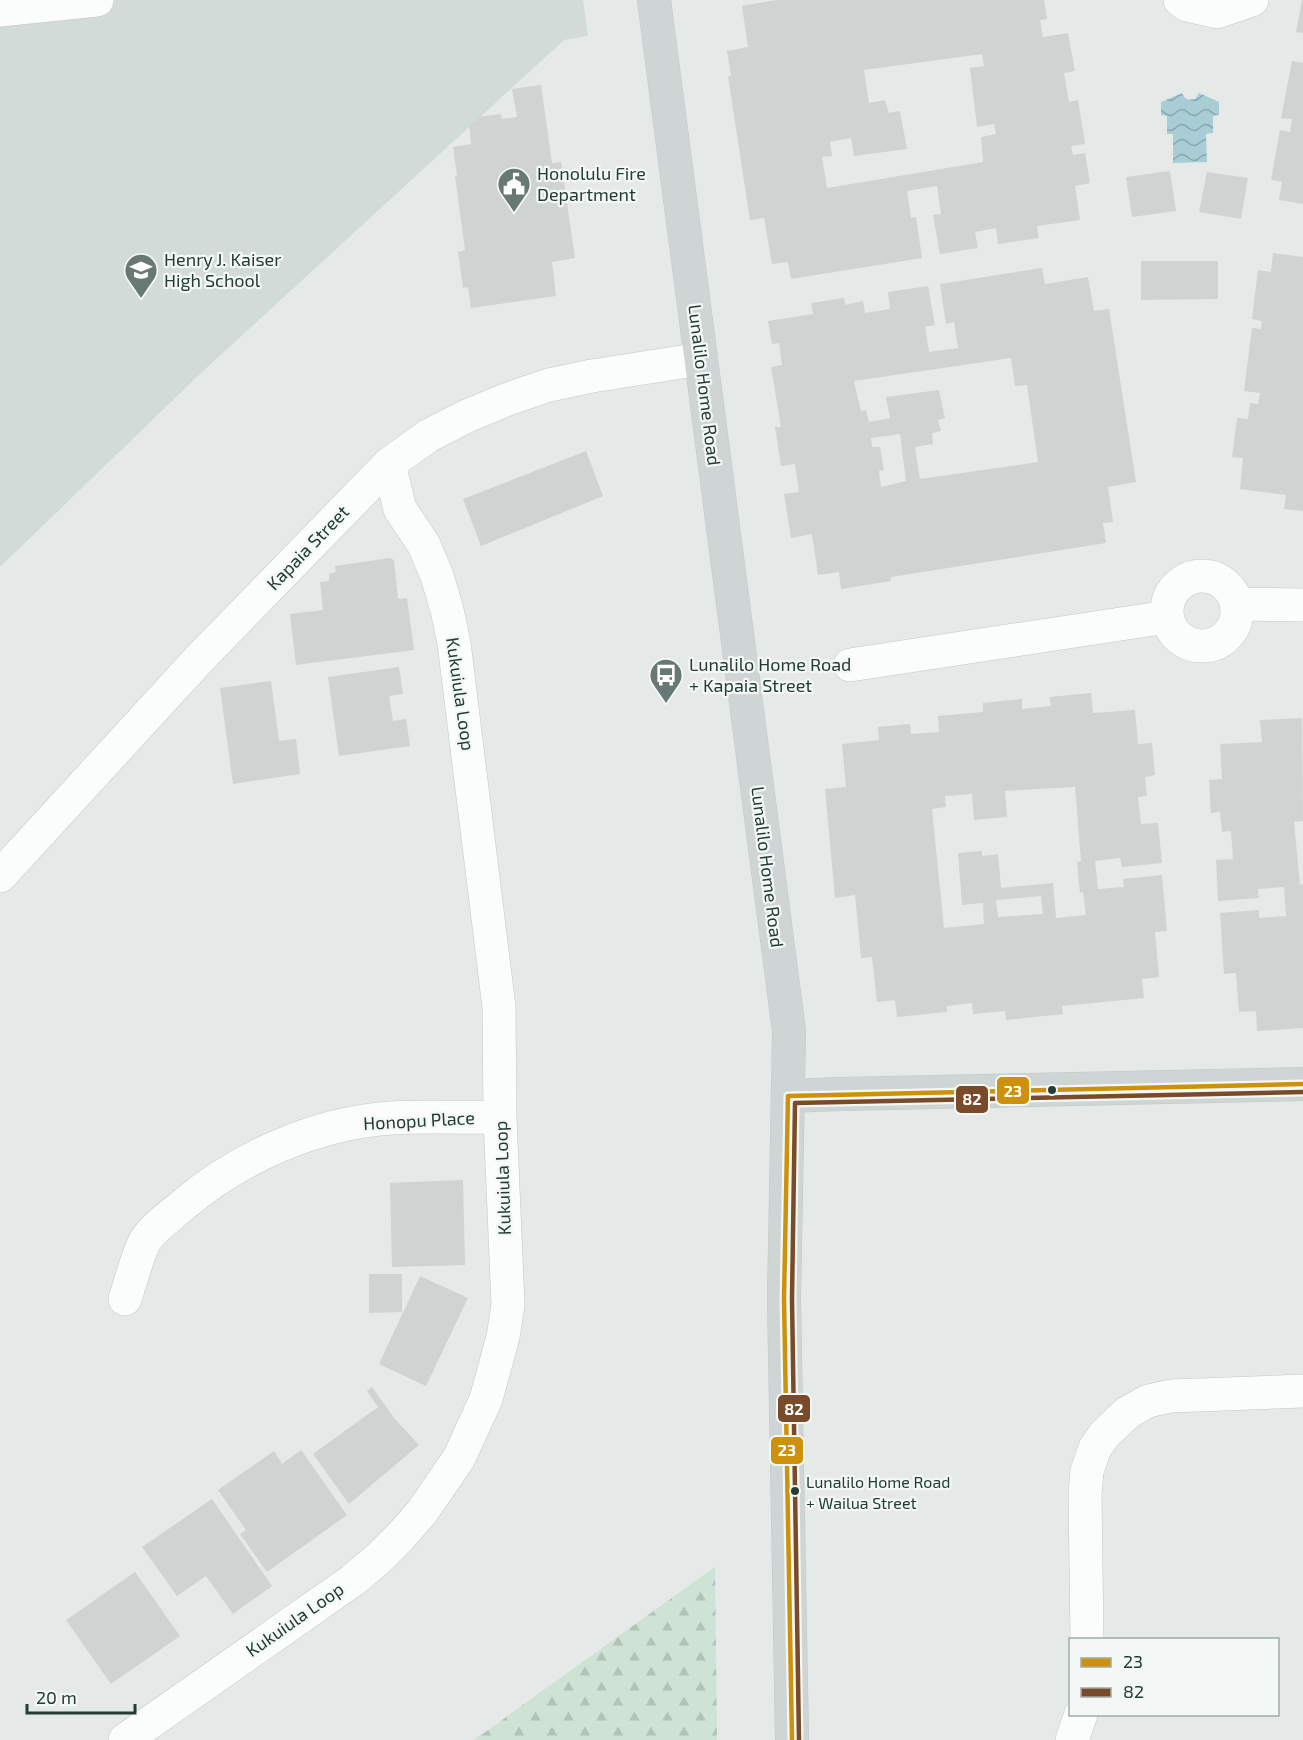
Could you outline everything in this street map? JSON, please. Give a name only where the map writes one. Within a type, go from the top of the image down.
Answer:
[{"type":"main road","name":"Lunalilo Home Road","points":[[654,0],[789,1031],[784,1299],[792,1740]]},
{"type":"main road","points":[[788,1096],[1303,1084]]},
{"type":"street","points":[[0,10],[97,0]]},
{"type":"street","points":[[1180,0],[1187,5],[1217,12],[1252,0]]},
{"type":"street","name":"Kapaia Street","points":[[0,876],[201,657],[389,464],[428,436],[467,416],[549,385],[592,376],[701,360]]},
{"type":"street","name":"Kukuiula Loop","points":[[125,1740],[353,1580],[378,1559],[422,1512],[459,1458],[486,1400],[503,1337],[508,1305],[500,1117],[499,1006],[454,643],[437,576],[424,545],[400,509],[389,464]]},
{"type":"street","points":[[1202,576],[1214,578],[1225,584],[1237,604],[1234,626],[1219,643],[1208,646],[1186,643],[1170,628],[1167,617],[1167,604],[1171,593],[1179,584],[1190,578],[1202,576]]},
{"type":"street","points":[[1237,604],[1303,605]]},
{"type":"street","points":[[850,665],[1167,617]]},
{"type":"street","name":"Honopu Place","points":[[125,1299],[145,1241],[191,1199],[215,1181],[270,1151],[329,1130],[390,1118],[500,1117]]},
{"type":"street","points":[[1087,1638],[1085,1494],[1087,1471],[1095,1448],[1104,1434],[1127,1413],[1148,1401],[1171,1396],[1303,1391]]},
{"type":"street","points":[[1072,1740],[1080,1716]]},
{"type":"shaded area","name":"Henry J. Kaiser High School","points":[[0,0],[583,0],[588,36],[564,40],[200,374],[0,567]]},
{"type":"green space","points":[[715,1567],[717,1740],[474,1740]]},
{"type":"water","points":[[1182,93],[1187,99],[1195,99],[1199,93],[1219,102],[1219,115],[1213,116],[1213,133],[1206,134],[1207,162],[1173,163],[1173,134],[1167,134],[1167,116],[1161,115],[1161,102]]},
{"type":"building","points":[[776,0],[1044,0],[1047,19],[1040,20],[1043,37],[1068,33],[1075,71],[1064,73],[1069,102],[1078,100],[1085,144],[1071,146],[1073,155],[1085,153],[1090,183],[1075,186],[1080,220],[1037,226],[1039,238],[998,244],[996,228],[975,232],[978,248],[940,254],[933,215],[941,214],[937,186],[907,191],[911,218],[916,217],[922,258],[791,279],[788,262],[772,264],[764,218],[750,220],[728,76],[731,76],[727,51],[748,47],[742,6]],"holes":[[[982,54],[984,66],[970,68],[977,127],[994,124],[996,134],[981,137],[983,162],[827,188],[822,157],[832,156],[830,142],[851,138],[854,156],[907,149],[900,111],[889,113],[885,100],[869,103],[864,70]]]},
{"type":"building","points":[[1303,0],[1303,33],[1296,32]]},
{"type":"building","points":[[1292,61],[1303,63],[1303,204],[1279,200],[1282,182],[1271,180],[1280,130],[1290,132],[1292,119],[1281,118]]},
{"type":"building","name":"Honolulu Fire Department","points":[[541,85],[552,163],[561,162],[575,258],[552,262],[556,296],[471,308],[468,287],[463,288],[458,252],[465,250],[453,147],[471,144],[469,124],[476,122],[476,117],[501,114],[502,119],[517,117],[512,89]]},
{"type":"building","points":[[1170,171],[1176,211],[1132,217],[1126,177]]},
{"type":"building","points":[[1207,172],[1248,178],[1241,219],[1199,212]]},
{"type":"building","points":[[1273,253],[1303,257],[1303,511],[1284,509],[1286,495],[1240,489],[1243,458],[1232,457],[1237,418],[1248,419],[1250,403],[1258,404],[1260,393],[1244,391],[1252,328],[1261,329],[1262,321],[1252,319],[1258,270],[1271,272]]},
{"type":"building","points":[[1141,261],[1218,261],[1218,299],[1141,300]]},
{"type":"building","points":[[1042,268],[1045,284],[1088,277],[1094,311],[1109,309],[1136,482],[1108,487],[1113,522],[1103,523],[1106,543],[891,577],[891,581],[841,589],[839,572],[818,575],[812,534],[791,538],[784,494],[799,492],[795,464],[781,466],[775,427],[781,427],[771,367],[782,365],[779,343],[772,344],[768,321],[813,314],[811,303],[844,298],[845,305],[863,301],[865,313],[890,309],[888,292],[928,286],[935,325],[925,327],[929,352],[958,348],[954,322],[946,324],[940,284]],"holes":[[[1011,358],[1015,386],[1027,385],[1038,462],[920,479],[915,447],[933,444],[932,433],[941,431],[938,420],[945,418],[939,390],[886,397],[890,418],[869,422],[866,410],[861,411],[854,381]],[[900,434],[906,481],[881,487],[879,471],[884,470],[880,447],[872,447],[871,438]]]},
{"type":"building","points":[[586,451],[603,496],[481,546],[463,499]]},
{"type":"building","points":[[390,558],[394,560],[398,599],[407,598],[414,650],[296,665],[290,614],[323,610],[320,582],[329,581],[329,574],[336,572],[335,566]]},
{"type":"building","points":[[399,667],[403,694],[389,696],[393,721],[406,719],[410,746],[339,756],[328,677]]},
{"type":"building","points":[[271,681],[279,741],[296,739],[300,774],[233,784],[220,688]]},
{"type":"building","points":[[1091,693],[1093,713],[1135,710],[1138,744],[1152,743],[1155,775],[1145,777],[1147,796],[1138,797],[1141,824],[1158,823],[1162,863],[1122,867],[1120,858],[1095,861],[1098,889],[1124,887],[1123,879],[1162,875],[1167,931],[1155,932],[1159,977],[1142,979],[1144,998],[1062,1006],[1063,1014],[1006,1020],[1005,1011],[973,1014],[972,1003],[947,1006],[947,1012],[897,1017],[895,1000],[877,1002],[872,957],[861,958],[855,895],[835,898],[825,789],[846,787],[842,744],[879,740],[878,727],[910,724],[911,734],[939,732],[938,716],[983,712],[983,703],[1022,699],[1022,709],[1051,706],[1050,697]],"holes":[[[1075,787],[1081,861],[1077,862],[1080,893],[1083,892],[1086,915],[1056,918],[1053,883],[1001,888],[998,854],[982,856],[982,851],[958,853],[962,905],[983,903],[984,924],[944,928],[932,809],[946,807],[945,796],[972,794],[974,820],[1007,817],[1005,791]],[[1041,896],[1043,914],[998,917],[996,900]]]},
{"type":"building","points":[[1302,718],[1303,821],[1294,822],[1300,885],[1303,884],[1303,1028],[1257,1031],[1256,1011],[1239,1012],[1236,973],[1224,974],[1220,913],[1259,910],[1259,918],[1286,916],[1284,887],[1258,889],[1259,898],[1218,901],[1216,860],[1233,859],[1231,831],[1222,832],[1220,812],[1211,813],[1209,780],[1222,779],[1220,744],[1262,742],[1260,720]]},
{"type":"building","points":[[463,1180],[465,1265],[392,1267],[390,1183]]},
{"type":"building","points":[[369,1274],[402,1274],[402,1312],[369,1313]]},
{"type":"building","points":[[420,1276],[468,1298],[426,1386],[379,1364]]},
{"type":"building","points":[[372,1387],[395,1419],[419,1445],[349,1504],[313,1454],[378,1407],[367,1391]]},
{"type":"building","points":[[301,1450],[347,1515],[267,1572],[240,1534],[246,1530],[218,1490],[274,1451],[282,1464]]},
{"type":"building","points":[[212,1499],[272,1586],[233,1614],[206,1576],[177,1596],[142,1547]]},
{"type":"building","points":[[135,1572],[180,1636],[111,1684],[66,1620]]},
{"type":"transit line","name":"23","points":[[792,1740],[784,1299],[788,1096],[1303,1084]]},
{"type":"transit line","name":"82","points":[[799,1740],[792,1299],[795,1103],[1303,1092]]},
{"type":"place","name":"Honolulu Fire Department","points":[[514,213]]},
{"type":"place","name":"Henry J. Kaiser High School","points":[[141,299]]},
{"type":"place","name":"Lunalilo Home Road + Kapaia Street","points":[[666,704]]},
{"type":"place","name":"Lunalilo Home Road + Wailua Street","points":[[795,1491]]}]
